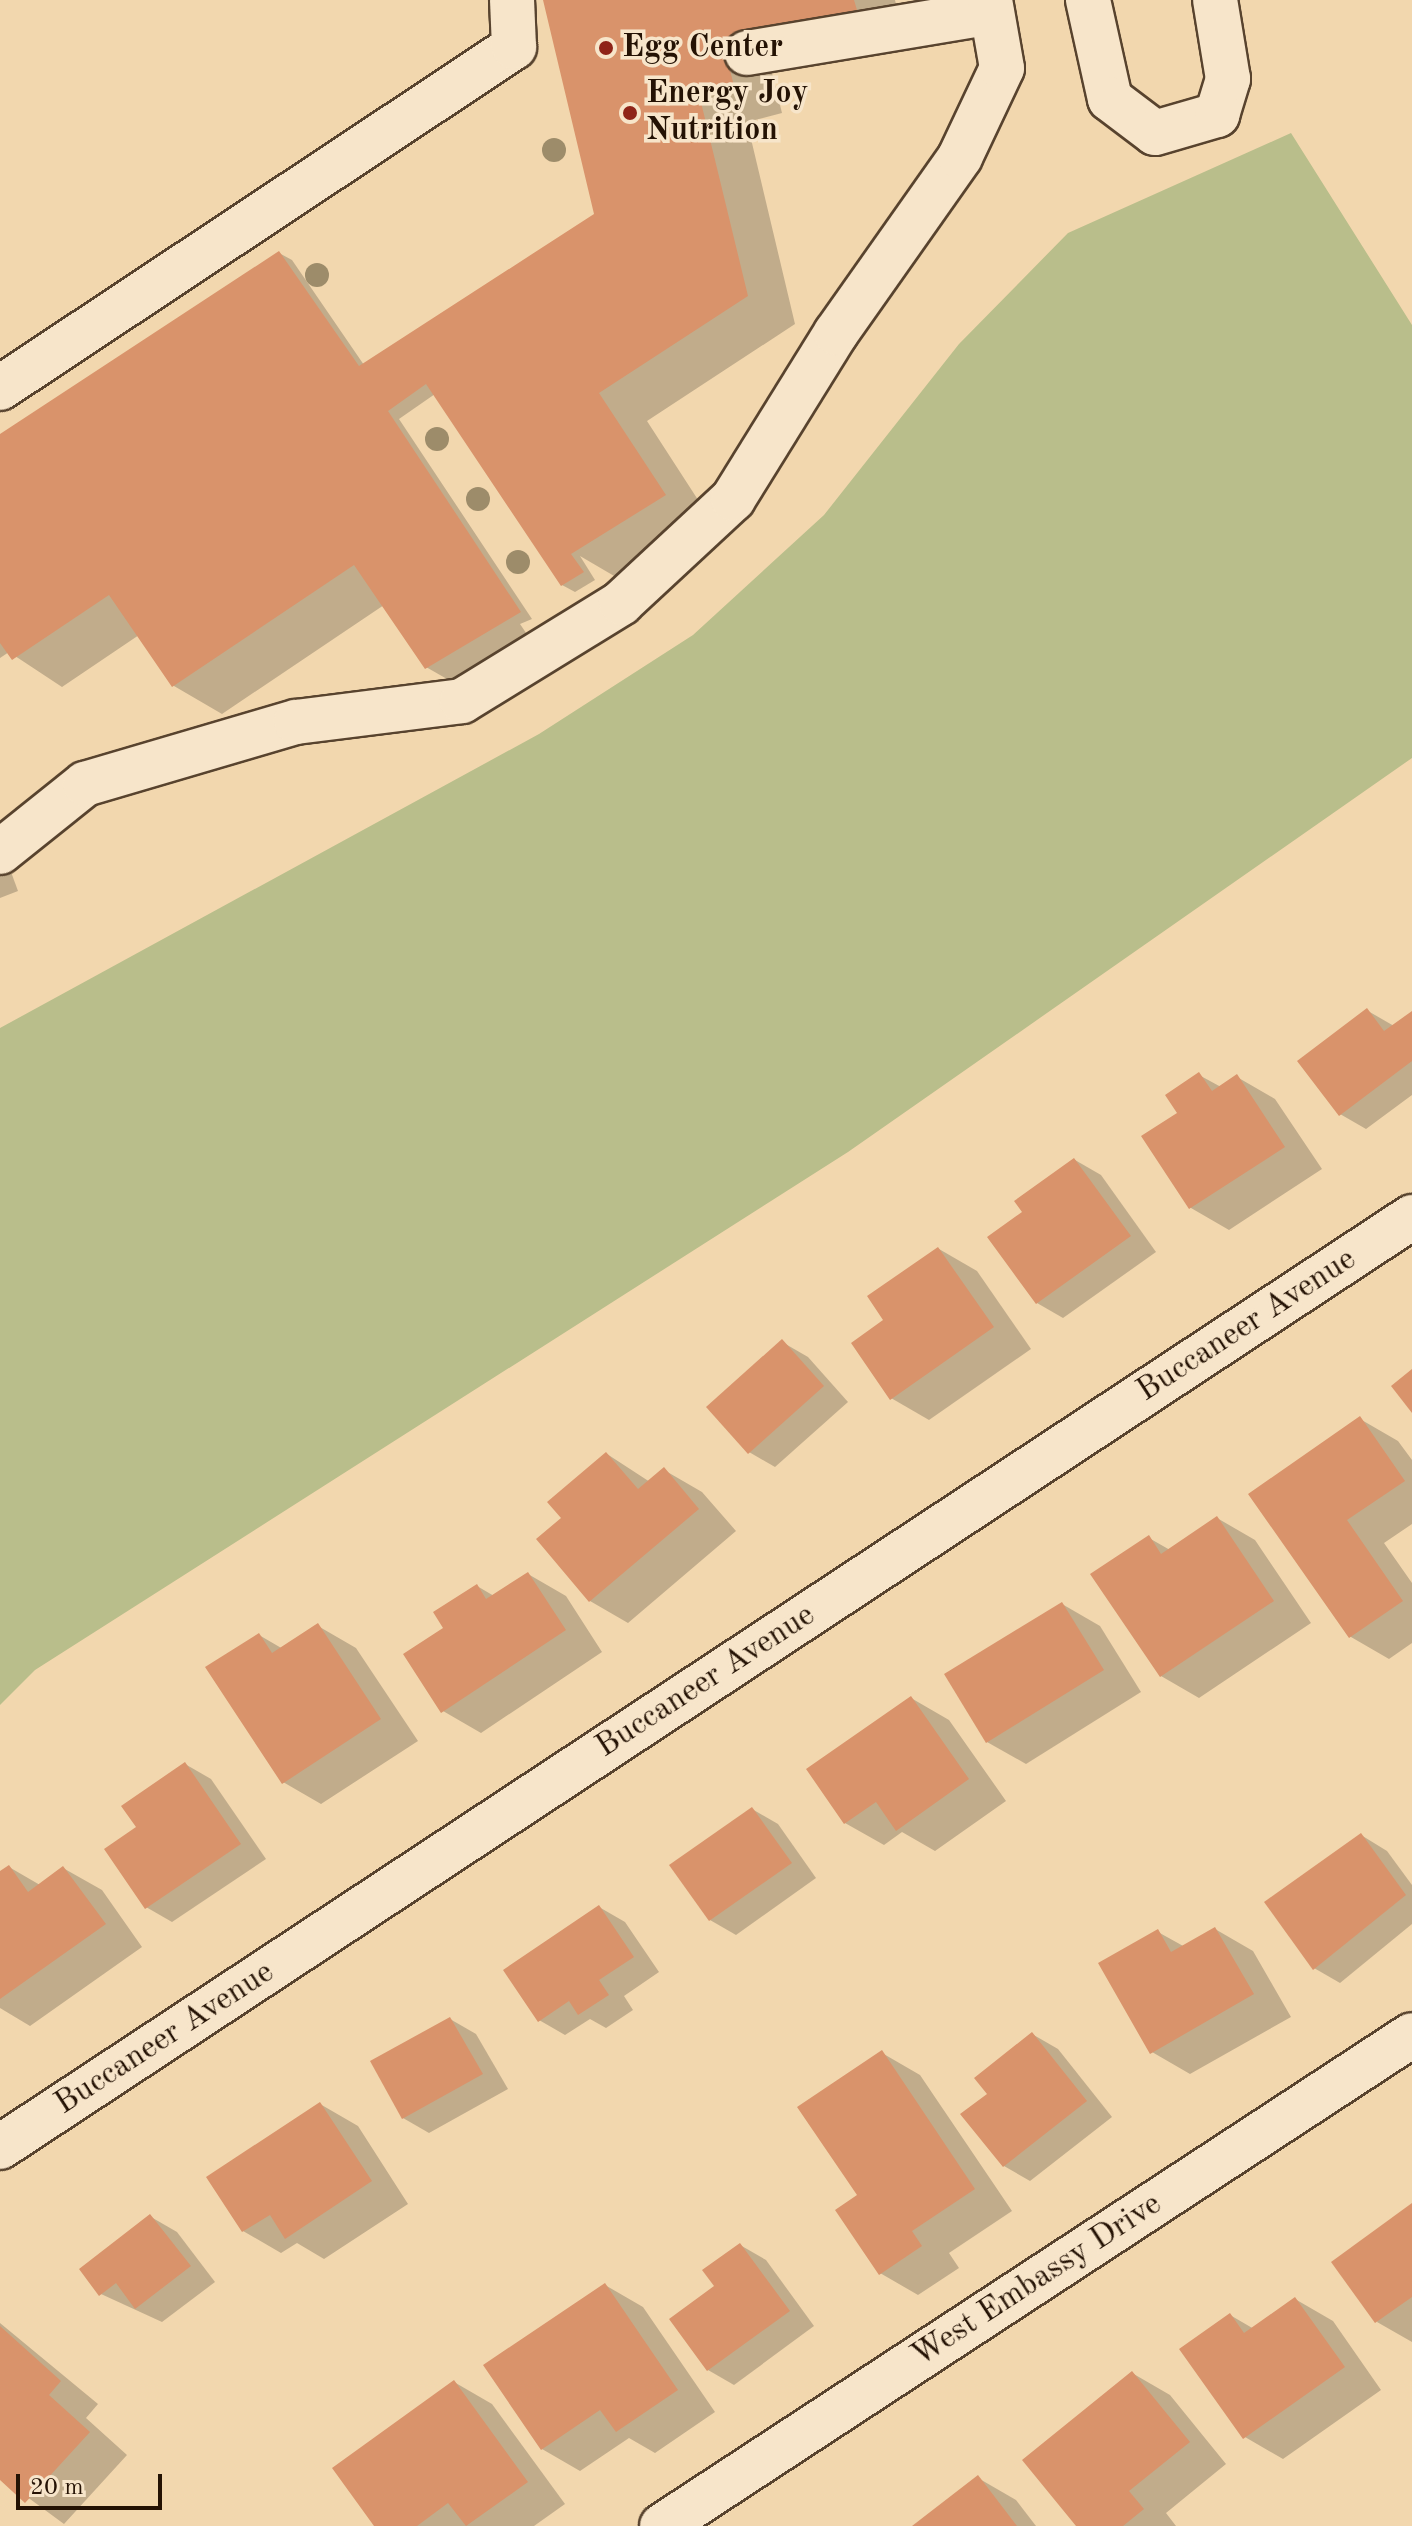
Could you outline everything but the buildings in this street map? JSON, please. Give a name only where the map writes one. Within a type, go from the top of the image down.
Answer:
[{"type":"street","points":[[0,388],[514,47],[512,0]]},
{"type":"street","points":[[1088,0],[1110,99],[1155,133],[1217,115],[1228,79],[1215,0]]},
{"type":"street","points":[[0,852],[85,784],[296,722],[462,701],[621,603],[733,499],[836,333],[960,157],[1002,68],[991,6],[747,53]]},
{"type":"street","name":"Buccaneer Avenue","points":[[0,2147],[1412,1217]]},
{"type":"street","name":"West Embassy Drive","points":[[662,2526],[1412,2035]]},
{"type":"green space","points":[[1291,133],[1412,325],[1412,758],[848,1152],[35,1670],[0,1705],[0,1028],[539,734],[693,635],[824,515],[959,344],[1068,233]]},
{"type":"place","name":"Egg Center","points":[[606,48]]},
{"type":"place","name":"Energy Joy Nutrition","points":[[630,113]]}]
